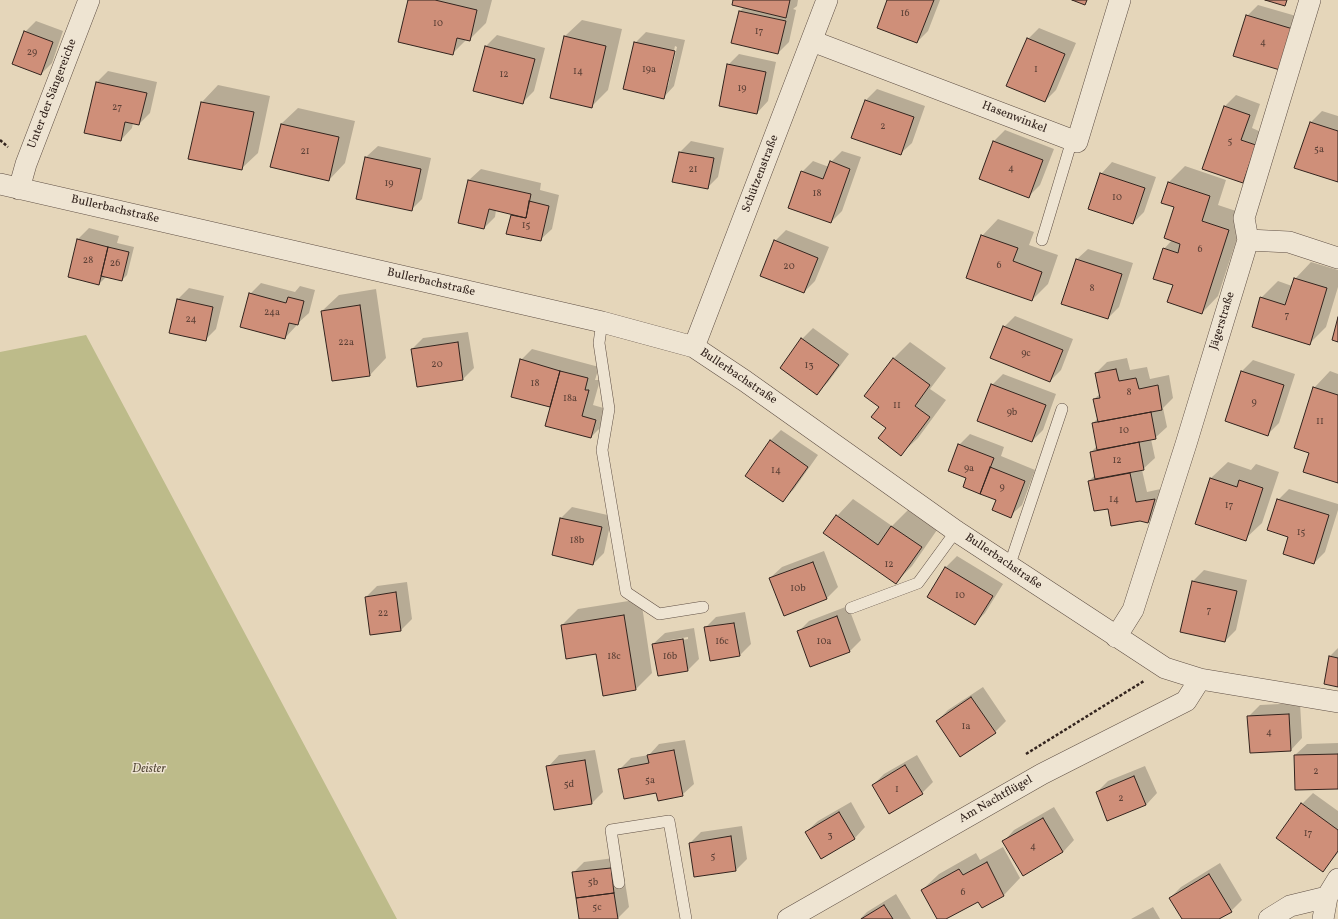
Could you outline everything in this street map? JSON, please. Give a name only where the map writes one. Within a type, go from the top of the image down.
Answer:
[{"type":"street","name":"Unter der Sängereiche","points":[[9,187],[26,164],[89,0]]},
{"type":"street","name":"Schützenstraße","points":[[694,348],[827,0]]},
{"type":"street","points":[[1072,140],[1076,142],[1120,0]]},
{"type":"street","name":"Jägerstraße","points":[[1116,637],[1133,610],[1186,444],[1248,240],[1244,218],[1310,0]]},
{"type":"street","name":"Hasenwinkel","points":[[812,41],[1072,140]]},
{"type":"street","name":"Bullerbachstraße","points":[[9,187],[73,200],[602,322],[694,348],[746,381],[956,531],[1165,668],[1200,680],[1338,702]]},
{"type":"street","points":[[1248,240],[1289,242],[1338,258]]},
{"type":"street","name":"Am Nachtflügel","points":[[788,919],[1042,774],[1186,701],[1200,680]]},
{"type":"street","points":[[1322,919],[1327,897],[1338,879]]},
{"type":"street","points":[[1269,919],[1290,906],[1327,897]]},
{"type":"lane","points":[[1042,240],[1072,140]]},
{"type":"lane","points":[[602,322],[599,343],[609,409],[602,450],[626,592],[659,614],[703,607]]},
{"type":"lane","points":[[1009,567],[1062,409]]},
{"type":"lane","points":[[852,608],[918,582],[956,531]]},
{"type":"lane","points":[[619,883],[611,830],[668,821],[686,919]]},
{"type":"green space","name":"Deister","points":[[86,335],[397,919],[0,919],[0,352]]},
{"type":"building","points":[[408,0],[435,0],[477,10],[470,41],[457,38],[453,55],[398,42]]},
{"type":"building","points":[[733,0],[790,0],[786,18],[732,5]]},
{"type":"building","points":[[887,0],[934,0],[917,43],[877,28]]},
{"type":"building","points":[[1072,0],[1087,0],[1085,5]]},
{"type":"building","points":[[1265,0],[1287,0],[1285,6]]},
{"type":"building","points":[[739,11],[786,21],[778,54],[731,43]]},
{"type":"building","points":[[1246,15],[1293,29],[1280,70],[1233,56]]},
{"type":"building","points":[[24,31],[53,42],[41,75],[12,64]]},
{"type":"building","points":[[564,36],[606,46],[592,108],[550,98]]},
{"type":"building","points":[[1027,38],[1065,54],[1045,102],[1006,86]]},
{"type":"building","points":[[634,42],[675,51],[664,99],[623,89]]},
{"type":"building","points":[[485,46],[535,59],[523,104],[473,91]]},
{"type":"building","points":[[727,64],[766,72],[757,114],[719,106]]},
{"type":"building","points":[[96,82],[147,93],[139,125],[125,122],[121,141],[84,133]]},
{"type":"building","points":[[865,100],[914,117],[901,155],[851,138]]},
{"type":"building","points":[[201,102],[254,112],[242,170],[188,159]]},
{"type":"building","points":[[1224,106],[1250,115],[1241,140],[1256,145],[1243,183],[1202,169]]},
{"type":"building","points":[[1310,122],[1338,131],[1338,182],[1294,168]]},
{"type":"building","points":[[281,124],[339,137],[329,181],[270,167]]},
{"type":"building","points":[[993,141],[1043,160],[1029,198],[979,179]]},
{"type":"building","points":[[679,152],[714,158],[708,189],[672,182]]},
{"type":"building","points":[[365,157],[421,169],[412,211],[356,199]]},
{"type":"building","points":[[830,161],[850,169],[831,223],[788,208],[801,171],[823,179]]},
{"type":"building","points":[[1100,173],[1145,188],[1133,224],[1088,209]]},
{"type":"building","points":[[468,180],[531,194],[526,218],[489,209],[484,229],[458,223]]},
{"type":"building","points":[[1168,182],[1210,196],[1202,221],[1229,230],[1202,314],[1167,302],[1173,285],[1153,279],[1163,248],[1178,253],[1180,244],[1164,238],[1174,207],[1161,203]]},
{"type":"building","points":[[529,201],[549,206],[541,241],[506,234],[511,215],[526,218]]},
{"type":"building","points":[[981,235],[1018,248],[1013,261],[1042,272],[1032,301],[966,278]]},
{"type":"building","points":[[77,239],[108,247],[99,285],[68,277]]},
{"type":"building","points":[[774,240],[818,258],[804,293],[760,276]]},
{"type":"building","points":[[108,247],[129,252],[122,281],[101,276]]},
{"type":"building","points":[[1076,259],[1122,274],[1108,319],[1061,304]]},
{"type":"building","points":[[1294,278],[1327,288],[1310,345],[1252,327],[1260,297],[1285,305]]},
{"type":"building","points":[[249,293],[286,303],[288,297],[304,301],[298,325],[289,323],[285,339],[240,327]]},
{"type":"building","points":[[177,299],[213,307],[206,341],[169,333]]},
{"type":"building","points":[[360,305],[370,376],[332,381],[321,311]]},
{"type":"building","points":[[1338,317],[1338,342],[1332,340]]},
{"type":"building","points":[[1003,326],[1063,350],[1050,382],[990,358]]},
{"type":"building","points":[[801,338],[839,365],[817,395],[780,368]]},
{"type":"building","points":[[458,342],[463,380],[417,387],[411,349]]},
{"type":"building","points":[[893,358],[930,385],[915,406],[930,417],[901,456],[878,438],[886,428],[871,417],[879,407],[864,396]]},
{"type":"building","points":[[520,359],[560,371],[550,407],[511,397]]},
{"type":"building","points":[[1116,369],[1119,381],[1136,378],[1139,389],[1158,385],[1162,410],[1098,422],[1093,399],[1100,398],[1095,373]]},
{"type":"building","points":[[560,371],[588,378],[585,390],[589,390],[582,416],[596,420],[591,438],[545,426]]},
{"type":"building","points":[[1241,371],[1284,385],[1268,436],[1225,421]]},
{"type":"building","points":[[991,384],[1046,405],[1032,442],[977,421]]},
{"type":"building","points":[[1313,387],[1338,395],[1338,483],[1303,472],[1309,453],[1294,448]]},
{"type":"building","points":[[1151,412],[1156,439],[1097,450],[1092,423]]},
{"type":"building","points":[[770,440],[808,467],[783,502],[745,476]]},
{"type":"building","points":[[1139,442],[1144,470],[1095,479],[1090,452]]},
{"type":"building","points":[[958,444],[994,458],[980,494],[963,487],[966,478],[948,471]]},
{"type":"building","points":[[990,467],[1025,481],[1011,518],[992,510],[996,500],[980,494]]},
{"type":"building","points":[[1130,473],[1136,502],[1155,499],[1148,523],[1140,521],[1111,526],[1108,509],[1094,511],[1088,481]]},
{"type":"building","points":[[1210,478],[1237,487],[1239,480],[1263,488],[1246,541],[1195,524]]},
{"type":"building","points":[[1277,499],[1329,515],[1314,564],[1283,554],[1288,537],[1267,530]]},
{"type":"building","points":[[836,515],[878,545],[891,526],[922,547],[896,584],[823,533]]},
{"type":"building","points":[[560,518],[602,527],[593,565],[552,555]]},
{"type":"building","points":[[813,562],[827,599],[784,616],[769,578]]},
{"type":"building","points":[[945,567],[993,596],[975,625],[927,597]]},
{"type":"building","points":[[1192,581],[1237,591],[1225,642],[1180,632]]},
{"type":"building","points":[[396,592],[401,631],[370,635],[365,597]]},
{"type":"building","points":[[624,615],[636,690],[603,696],[596,654],[566,659],[561,625]]},
{"type":"building","points":[[837,616],[850,652],[810,667],[797,631]]},
{"type":"building","points":[[734,623],[740,656],[710,661],[704,627]]},
{"type":"building","points":[[683,639],[688,671],[658,676],[652,644]]},
{"type":"building","points":[[1329,656],[1338,658],[1338,687],[1324,684]]},
{"type":"building","points":[[971,697],[996,733],[960,757],[936,721]]},
{"type":"building","points":[[1289,714],[1291,751],[1250,753],[1247,716]]},
{"type":"building","points":[[674,750],[683,796],[658,801],[656,793],[624,799],[618,769],[649,763],[647,755]]},
{"type":"building","points":[[1338,754],[1338,789],[1295,790],[1294,755]]},
{"type":"building","points":[[585,760],[592,804],[554,810],[546,766]]},
{"type":"building","points":[[905,765],[923,794],[889,814],[872,785]]},
{"type":"building","points":[[1134,776],[1146,805],[1107,821],[1096,792]]},
{"type":"building","points":[[1301,803],[1338,830],[1338,851],[1323,872],[1276,838]]},
{"type":"building","points":[[839,812],[855,839],[821,859],[805,832]]},
{"type":"building","points":[[1043,818],[1063,852],[1023,876],[1002,841]]},
{"type":"building","points":[[731,836],[736,871],[694,877],[689,843]]},
{"type":"building","points":[[987,862],[1004,896],[982,908],[978,902],[946,919],[937,919],[921,890],[959,869],[963,875]]},
{"type":"building","points":[[611,868],[614,893],[576,898],[572,872]]},
{"type":"building","points":[[1209,874],[1232,912],[1219,919],[1182,919],[1169,898]]},
{"type":"building","points":[[614,893],[618,919],[579,919],[576,898]]},
{"type":"building","points":[[884,905],[893,919],[861,919]]}]
